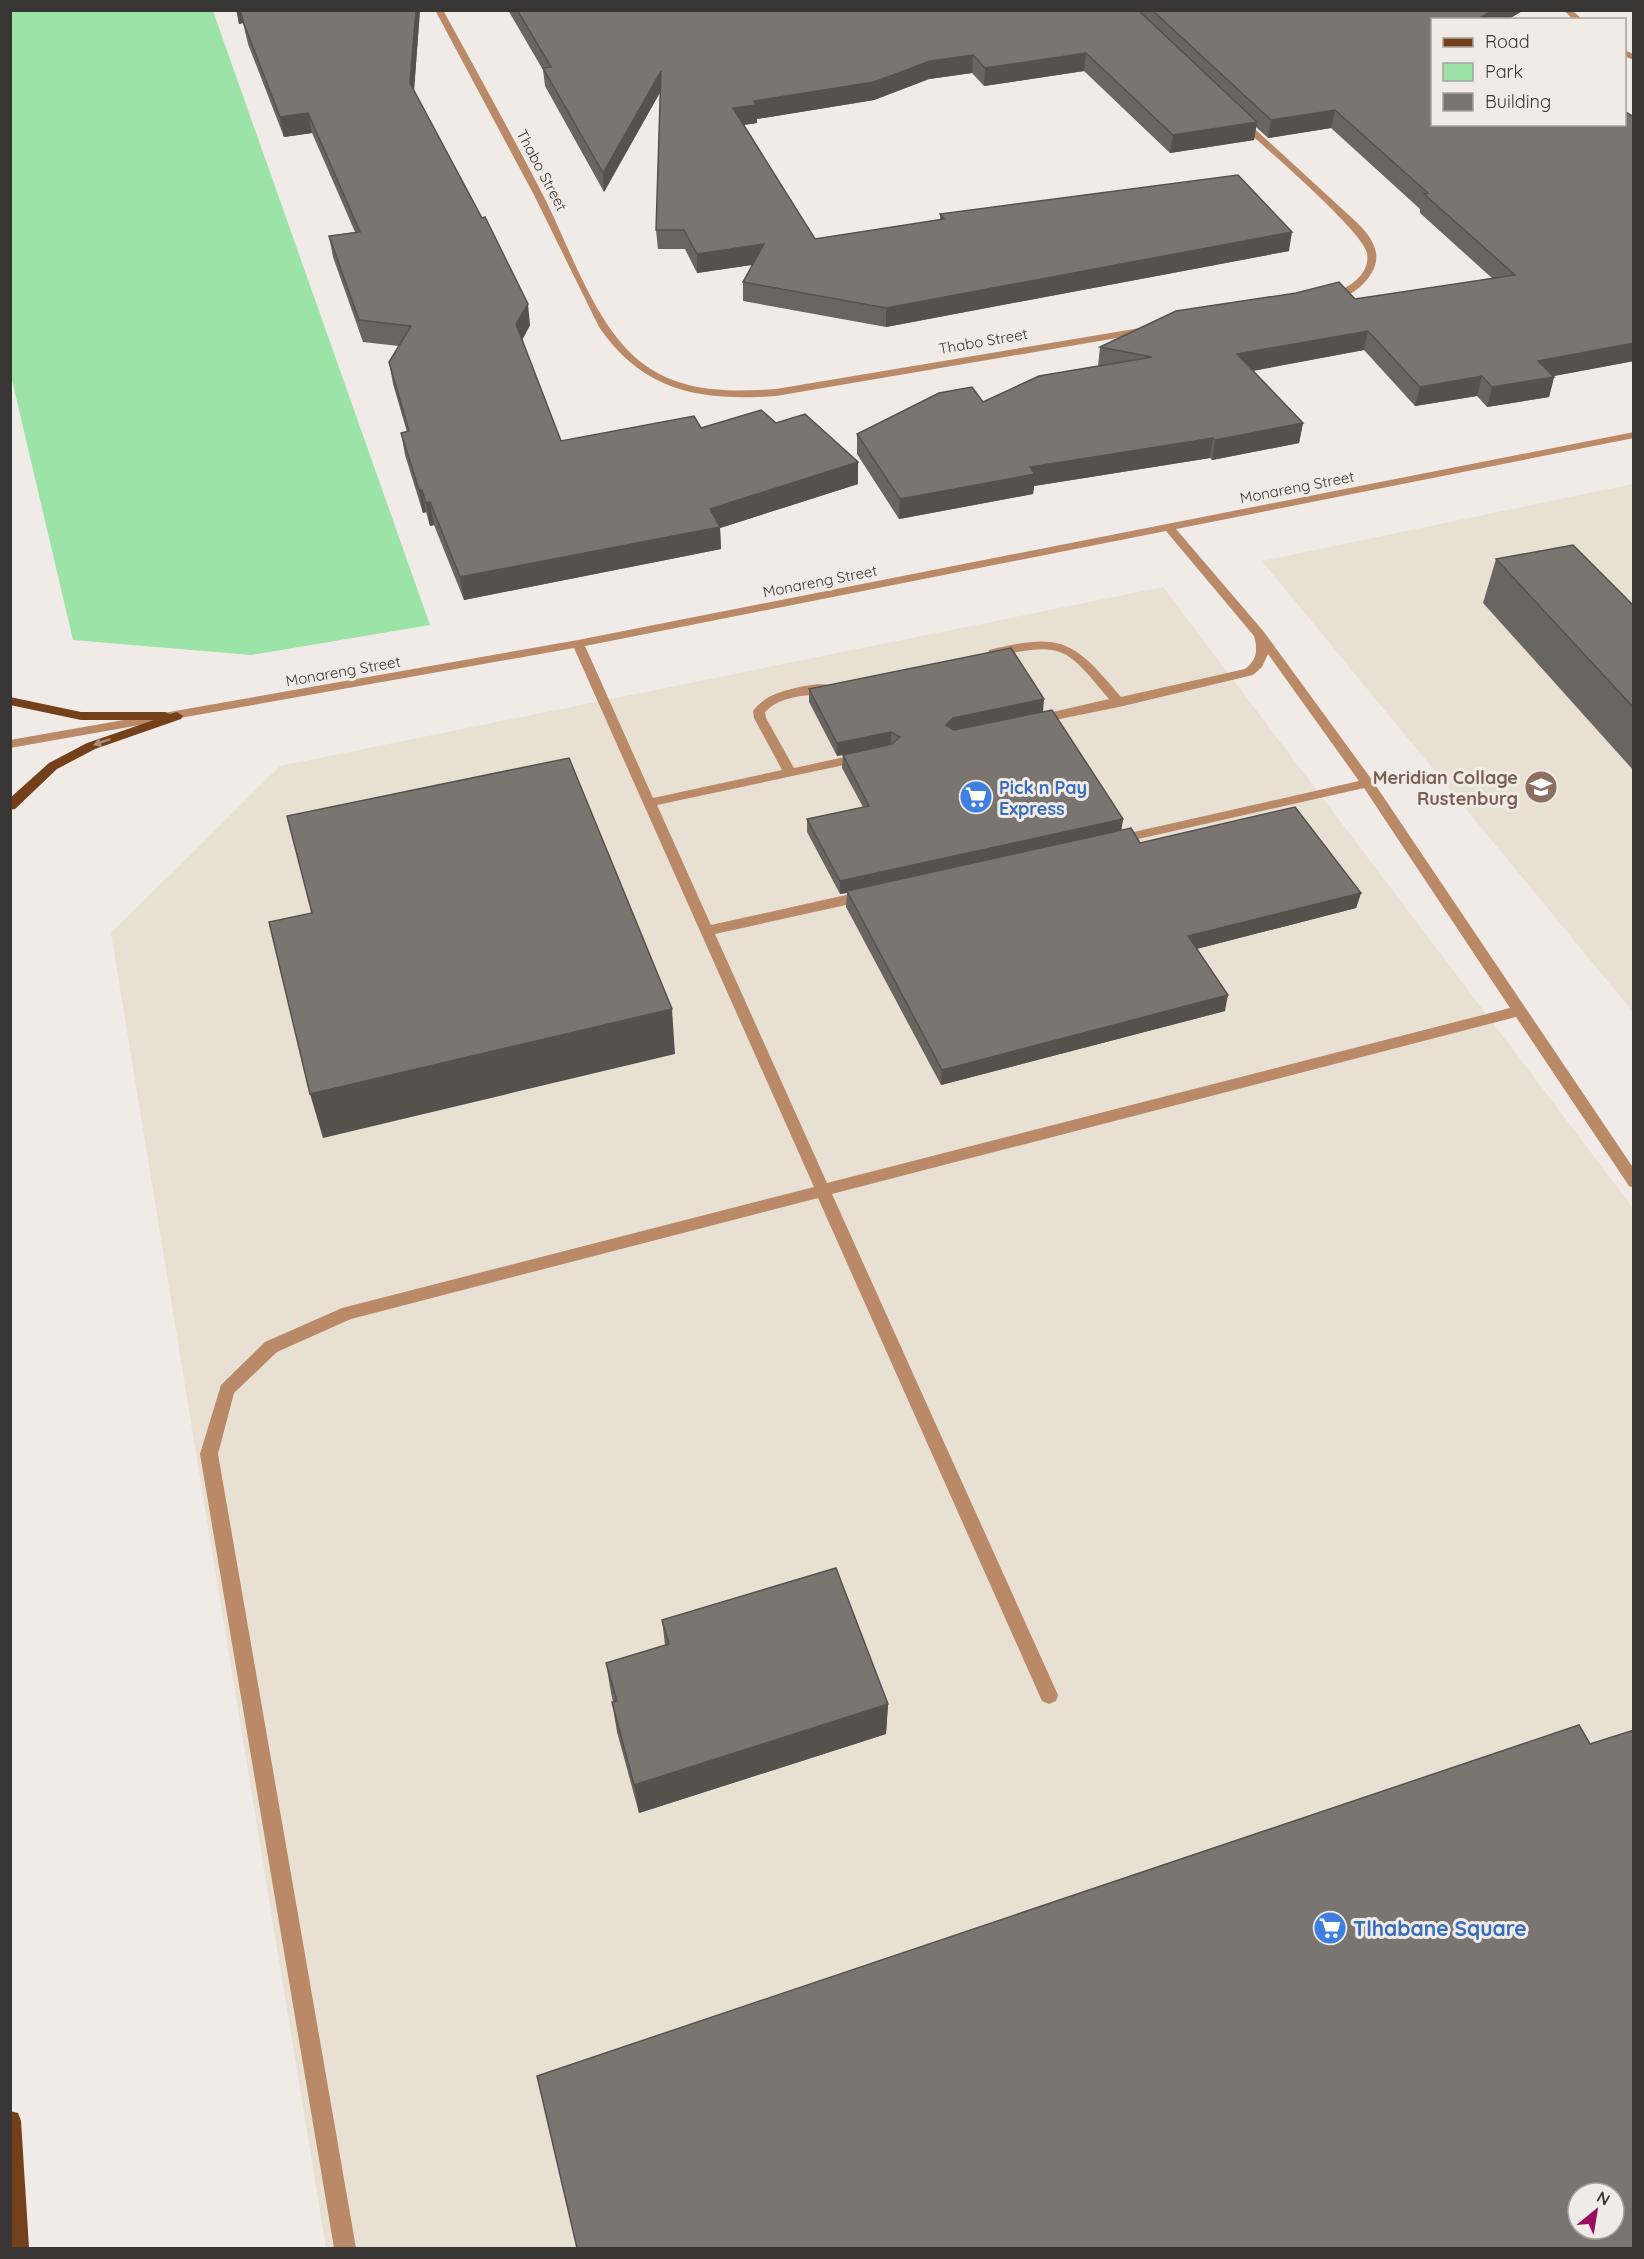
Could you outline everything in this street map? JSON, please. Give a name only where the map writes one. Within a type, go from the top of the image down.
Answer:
[{"type":"main road","points":[[10,701],[81,716],[177,716]]},
{"type":"main road","points":[[10,806],[53,766],[91,746],[177,716]]},
{"type":"main road","points":[[10,2121],[18,2248]]},
{"type":"street","name":"Thabo Street","points":[[439,10],[534,186],[603,323],[622,351],[645,371],[669,383],[699,391],[736,394],[798,390],[1168,326]]},
{"type":"street","points":[[1234,114],[1345,218],[1368,244],[1372,263],[1364,280],[1344,294],[1313,301]]},
{"type":"street","name":"Monareng Street","points":[[10,744],[578,644],[1634,435]]},
{"type":"street","points":[[1169,528],[1260,635],[1367,783],[1634,1182]]},
{"type":"street","points":[[1019,723],[1119,703],[1249,672],[1257,667],[1263,656],[1264,647],[1260,635]]},
{"type":"street","points":[[578,644],[1049,1695]]},
{"type":"street","points":[[983,655],[1041,644],[1069,649],[1081,659],[1119,703]]},
{"type":"street","points":[[789,771],[759,718],[759,711],[764,704],[776,697],[845,683]]},
{"type":"street","points":[[648,802],[880,753]]},
{"type":"street","points":[[1100,843],[1367,783]]},
{"type":"street","points":[[706,931],[880,892]]},
{"type":"street","points":[[345,2248],[209,1454],[227,1390],[271,1347],[348,1313],[1520,1011]]},
{"type":"shaded area","name":"Meridian Collage Rustenburg","points":[[1633,484],[1633,1012],[1262,561]]},
{"type":"shaded area","points":[[1163,587],[1633,1208],[1633,2248],[326,2248],[111,933],[280,766]]},
{"type":"green space","points":[[10,11],[213,11],[430,625],[251,655],[73,640],[11,376]]},
{"type":"building","points":[[240,10],[416,10],[410,83],[482,218],[485,217],[528,304],[516,324],[561,441],[694,416],[701,428],[761,410],[776,423],[805,414],[858,462],[710,509],[720,527],[460,577],[430,502],[426,503],[422,490],[419,490],[401,433],[409,431],[389,362],[411,326],[359,320],[329,236],[360,232],[308,113],[280,117]]},
{"type":"building","points":[[517,10],[1138,10],[1257,122],[1173,135],[1086,53],[985,68],[973,55],[930,61],[874,82],[754,101],[756,105],[733,108],[815,239],[944,219],[940,214],[1238,175],[1292,232],[886,308],[743,282],[764,244],[697,254],[684,230],[656,230],[661,71],[603,173],[543,68],[551,67]]},
{"type":"building","points":[[1152,10],[1494,10],[1480,18],[1431,18],[1431,126],[1626,126],[1626,112],[1634,117],[1634,343],[1538,361],[1554,377],[1492,387],[1482,376],[1420,387],[1368,331],[1237,354],[1303,423],[1215,440],[1213,438],[1030,467],[1035,474],[900,499],[857,434],[939,393],[972,387],[983,402],[1039,376],[1152,357],[1100,347],[1176,311],[1296,293],[1339,282],[1355,299],[1515,275],[1335,110],[1271,120]]},
{"type":"building","points":[[1573,545],[1634,606],[1634,708],[1496,559]]},
{"type":"building","points":[[1011,648],[1044,699],[953,718],[946,725],[954,730],[1052,710],[1123,819],[840,881],[807,819],[869,806],[843,755],[892,744],[900,737],[891,732],[837,743],[809,689]]},
{"type":"building","points":[[569,758],[672,1009],[310,1094],[269,922],[312,913],[287,816]]},
{"type":"building","points":[[1295,807],[1361,893],[1188,936],[1228,995],[942,1070],[847,891],[1131,828],[1140,843]]},
{"type":"building","points":[[836,1568],[888,1704],[634,1785],[612,1702],[617,1701],[606,1663],[669,1644],[662,1620]]},
{"type":"building","name":"Tlhabane Square","points":[[1579,1725],[1590,1744],[1634,1730],[1634,2248],[577,2248],[537,2076]]},
{"type":"place","name":"Meridian Collage Rustenburg","points":[[1541,787]]},
{"type":"place","name":"Pick n Pay Express","points":[[976,797]]},
{"type":"place","name":"Tlhabane Square","points":[[1330,1928]]}]
